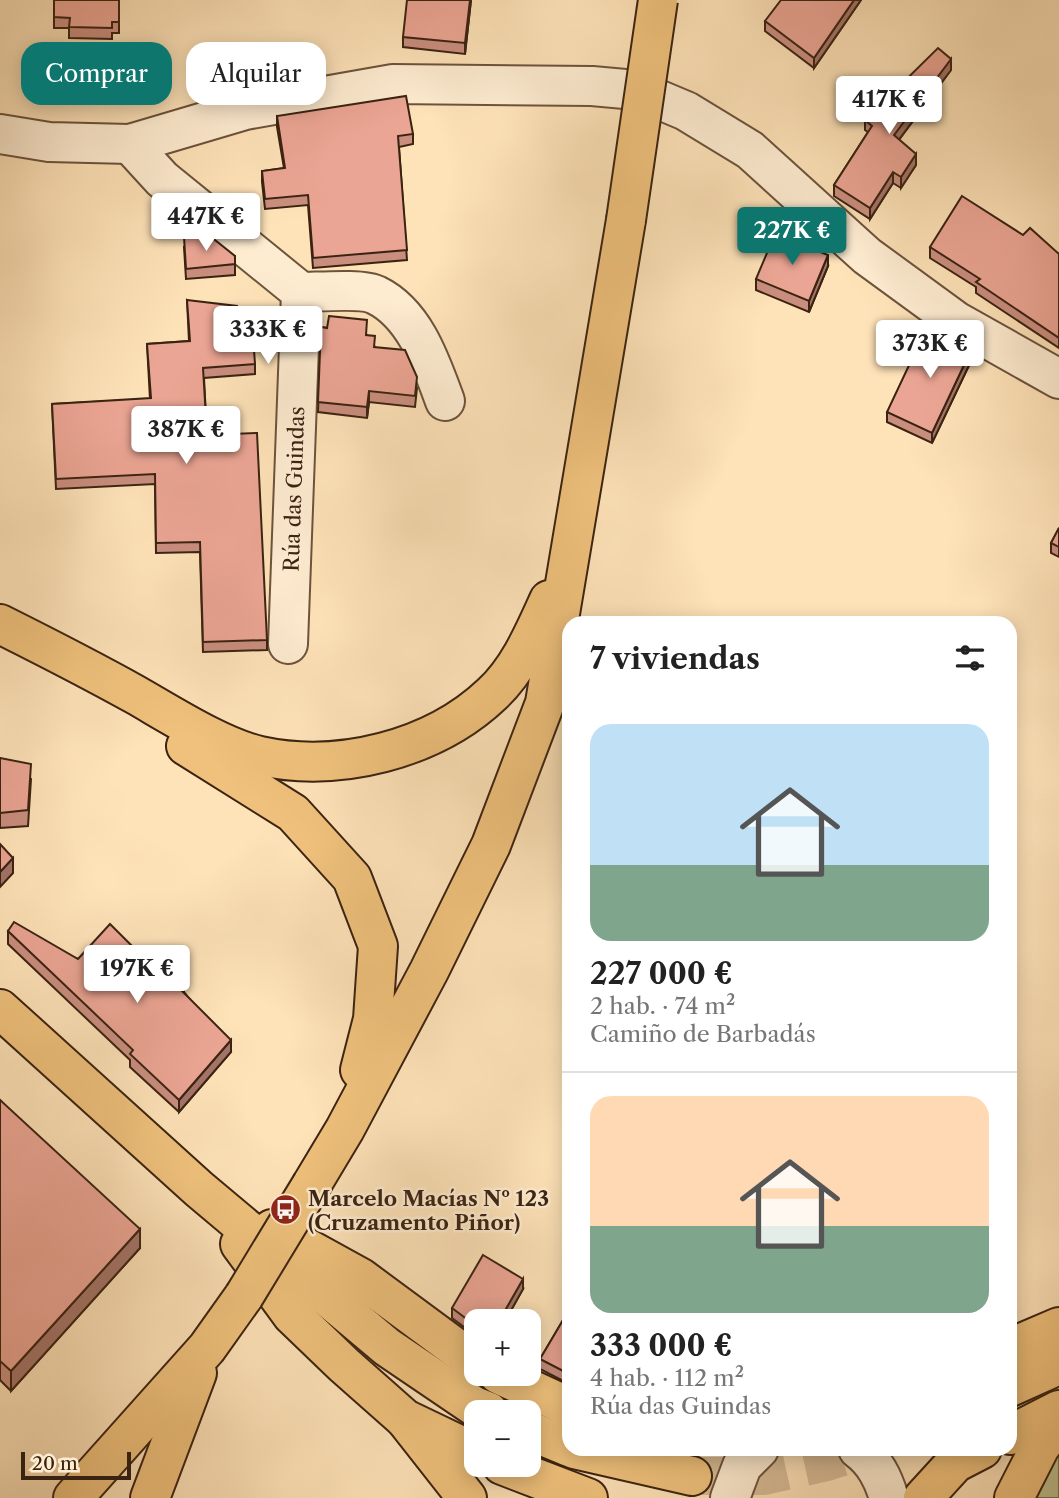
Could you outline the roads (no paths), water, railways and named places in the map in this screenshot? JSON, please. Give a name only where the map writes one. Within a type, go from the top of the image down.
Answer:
[{"type":"main road","points":[[73,1498],[207,1348],[244,1296],[345,1129],[491,845],[545,703],[626,220],[658,0]]},
{"type":"main road","points":[[0,624],[80,663],[198,730],[259,756],[316,761],[390,752],[446,728],[492,694],[523,655],[571,554]]},
{"type":"main road","points":[[0,652],[200,753],[293,813],[352,878],[378,946],[373,1019],[345,1129]]},
{"type":"main road","points":[[5,1018],[200,1189],[387,1347],[465,1400]]},
{"type":"main road","points":[[200,1189],[361,1278],[464,1354]]},
{"type":"main road","points":[[200,1189],[292,1315],[405,1419],[467,1498]]},
{"type":"main road","points":[[1017,1345],[1059,1327]]},
{"type":"main road","points":[[150,1498],[207,1348]]},
{"type":"main road","points":[[1017,1384],[1059,1365]]},
{"type":"main road","points":[[524,1386],[562,1404]]},
{"type":"main road","points":[[1017,1431],[1059,1410]]},
{"type":"main road","points":[[405,1419],[464,1446]]},
{"type":"main road","points":[[1014,1498],[1040,1447],[1059,1423]]},
{"type":"main road","points":[[541,1435],[562,1444]]},
{"type":"main road","points":[[606,1456],[692,1476]]},
{"type":"main road","points":[[923,1498],[955,1463],[968,1456]]},
{"type":"main road","points":[[533,1477],[588,1498]]},
{"type":"street","points":[[0,134],[49,142],[130,144],[245,110],[393,84],[592,86],[636,90],[686,111],[750,150],[867,256],[956,321],[1059,379]]},
{"type":"street","points":[[130,144],[162,180],[301,292],[375,293],[397,312],[422,342],[445,401]]},
{"type":"street","name":"Rúa das Guindas","points":[[288,644],[301,292]]},
{"type":"street","points":[[730,1498],[742,1466],[752,1456]]},
{"type":"street","points":[[868,1456],[882,1477],[889,1498]]},
{"type":"tunnel","points":[[692,1476],[764,1476],[845,1456]]},
{"type":"place","name":"Marcelo Macías Nº 123 (Cruzamento Piñor)","points":[[285,1210]]}]
